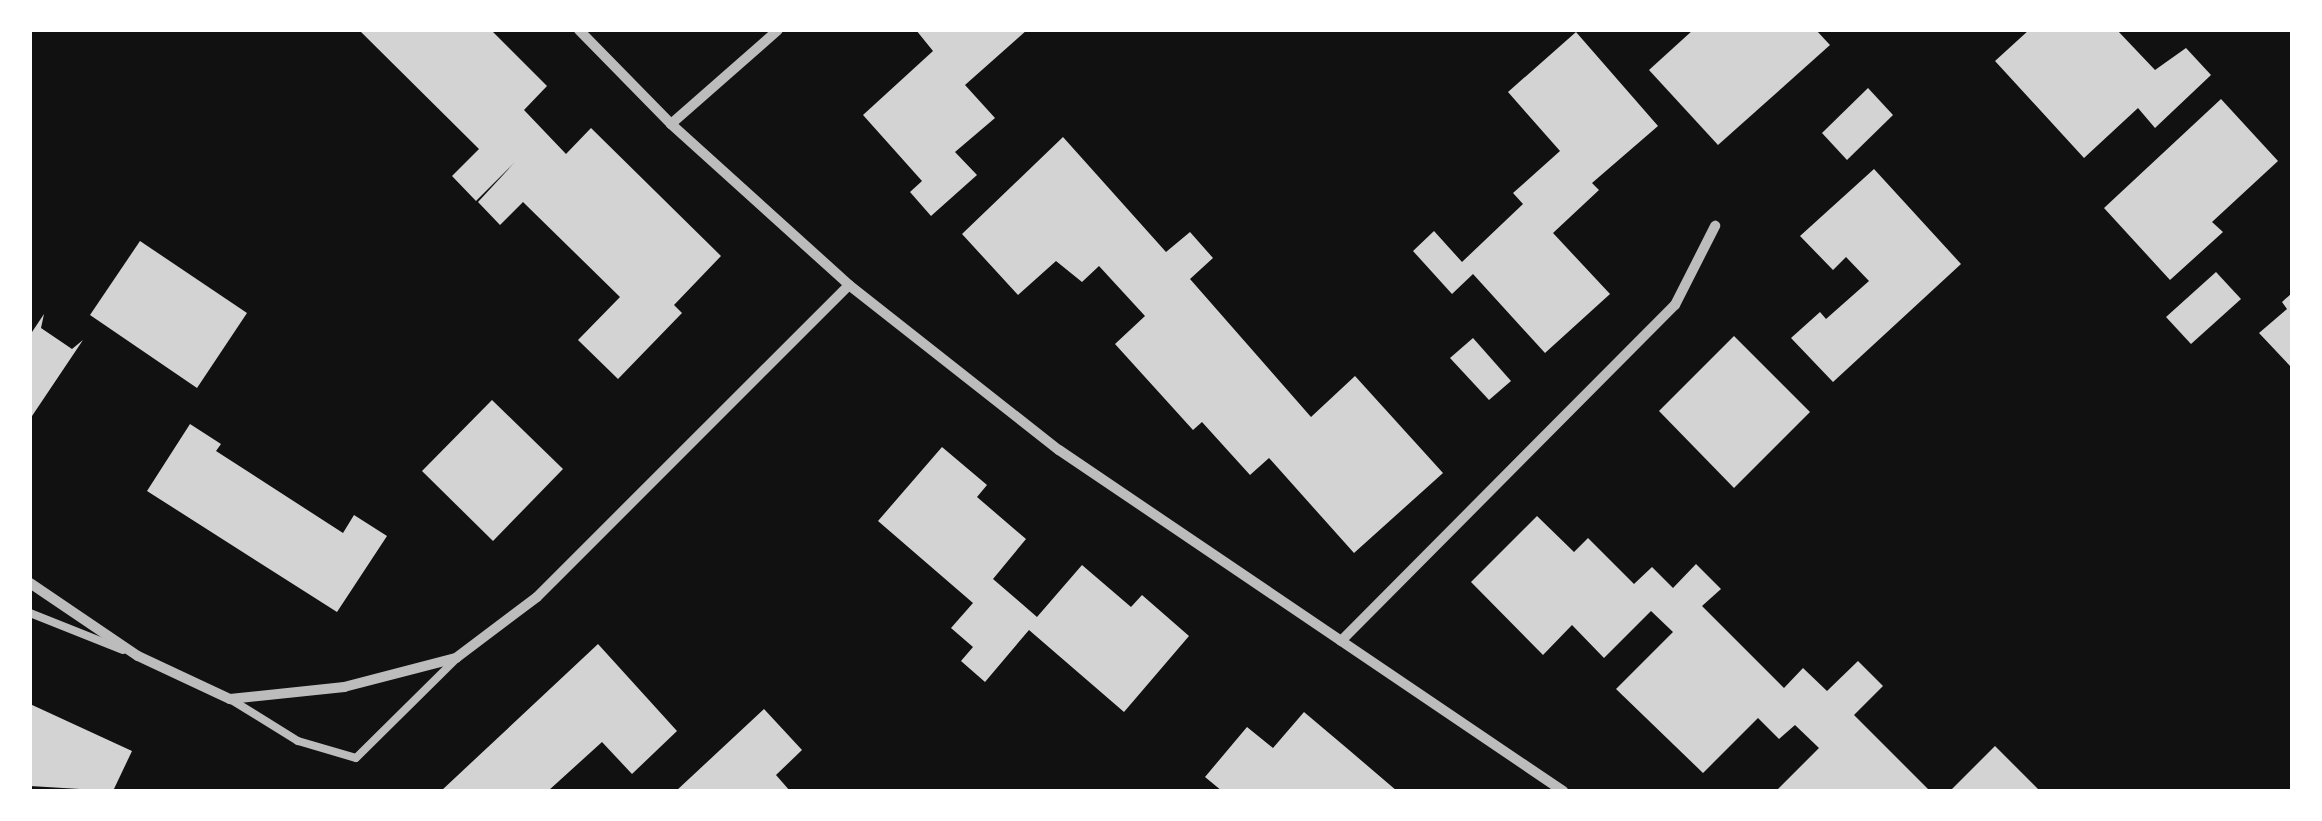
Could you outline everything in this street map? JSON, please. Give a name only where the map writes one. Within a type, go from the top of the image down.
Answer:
[{"type":"street","points":[[579,30],[671,124],[849,285],[1059,450],[1563,791]]},
{"type":"street","points":[[671,124],[778,30]]},
{"type":"street","points":[[1341,641],[1676,305],[1715,226]]},
{"type":"street","points":[[30,583],[138,656],[230,699],[344,688],[456,658],[536,598],[849,285]]},
{"type":"lane","points":[[30,613],[138,656]]},
{"type":"lane","points":[[230,699],[298,741],[356,758],[456,658]]},
{"type":"building","points":[[359,30],[491,30],[547,86],[524,110],[566,154],[591,128],[721,256],[674,305],[682,313],[618,379],[578,340],[620,297],[523,202],[500,225],[478,202],[515,162],[476,201],[452,176],[479,149]]},
{"type":"building","points":[[916,30],[1027,30],[965,85],[995,118],[955,152],[977,175],[931,216],[910,192],[922,181],[863,115],[933,51]]},
{"type":"building","points":[[1693,30],[1816,30],[1830,45],[1718,145],[1649,70]]},
{"type":"building","points":[[2029,30],[2117,30],[2155,70],[2186,48],[2211,75],[2155,128],[2138,108],[2084,158],[1995,61]]},
{"type":"building","points":[[1576,32],[1658,126],[1592,183],[1599,190],[1553,233],[1610,294],[1545,353],[1473,274],[1452,294],[1413,251],[1434,231],[1462,262],[1523,204],[1513,193],[1560,151],[1508,92]]},
{"type":"building","points":[[1868,88],[1893,115],[1847,160],[1822,133]]},
{"type":"building","points":[[2221,99],[2278,161],[2212,222],[2223,232],[2170,280],[2104,208]]},
{"type":"building","points":[[1063,137],[1166,252],[1190,232],[1213,258],[1190,279],[1311,417],[1355,376],[1443,473],[1354,553],[1269,458],[1250,475],[1202,422],[1193,430],[1115,344],[1145,316],[1099,266],[1082,282],[1056,261],[1018,295],[962,234]]},
{"type":"building","points":[[1874,169],[1961,264],[1833,382],[1791,338],[1820,312],[1826,319],[1869,281],[1846,257],[1833,270],[1800,236]]},
{"type":"building","points":[[140,241],[247,313],[197,388],[90,315]]},
{"type":"building","points":[[2216,272],[2241,299],[2191,344],[2166,317]]},
{"type":"building","points":[[2292,293],[2292,368],[2259,333],[2287,309],[2282,302]]},
{"type":"building","points":[[44,314],[41,328],[72,349],[83,340],[30,419],[30,335]]},
{"type":"building","points":[[1734,336],[1810,412],[1734,488],[1659,411]]},
{"type":"building","points":[[1473,338],[1511,381],[1489,400],[1450,358]]},
{"type":"building","points":[[492,400],[563,469],[493,541],[422,471]]},
{"type":"building","points":[[190,424],[221,444],[216,451],[343,533],[354,515],[387,536],[337,612],[147,491]]},
{"type":"building","points":[[942,447],[987,485],[977,497],[1026,539],[993,579],[1037,617],[1082,565],[1131,607],[1142,595],[1189,636],[1124,712],[1029,630],[985,682],[961,661],[973,647],[951,628],[973,603],[878,521]]},
{"type":"building","points":[[1537,516],[1574,552],[1588,538],[1634,584],[1652,567],[1673,588],[1696,564],[1721,589],[1702,606],[1784,688],[1803,668],[1827,691],[1858,661],[1883,686],[1854,715],[1930,791],[1776,791],[1819,748],[1795,725],[1779,739],[1758,718],[1703,773],[1616,689],[1673,632],[1651,611],[1604,658],[1572,625],[1543,655],[1471,582]]},
{"type":"building","points":[[598,644],[677,731],[632,774],[602,742],[548,791],[441,791]]},
{"type":"building","points":[[30,704],[132,751],[113,791],[30,786]]},
{"type":"building","points":[[764,709],[802,750],[776,775],[790,791],[676,791]]},
{"type":"building","points":[[1304,712],[1397,791],[1222,791],[1205,777],[1247,727],[1273,748]]},
{"type":"building","points":[[1995,746],[2040,791],[1950,791]]}]
